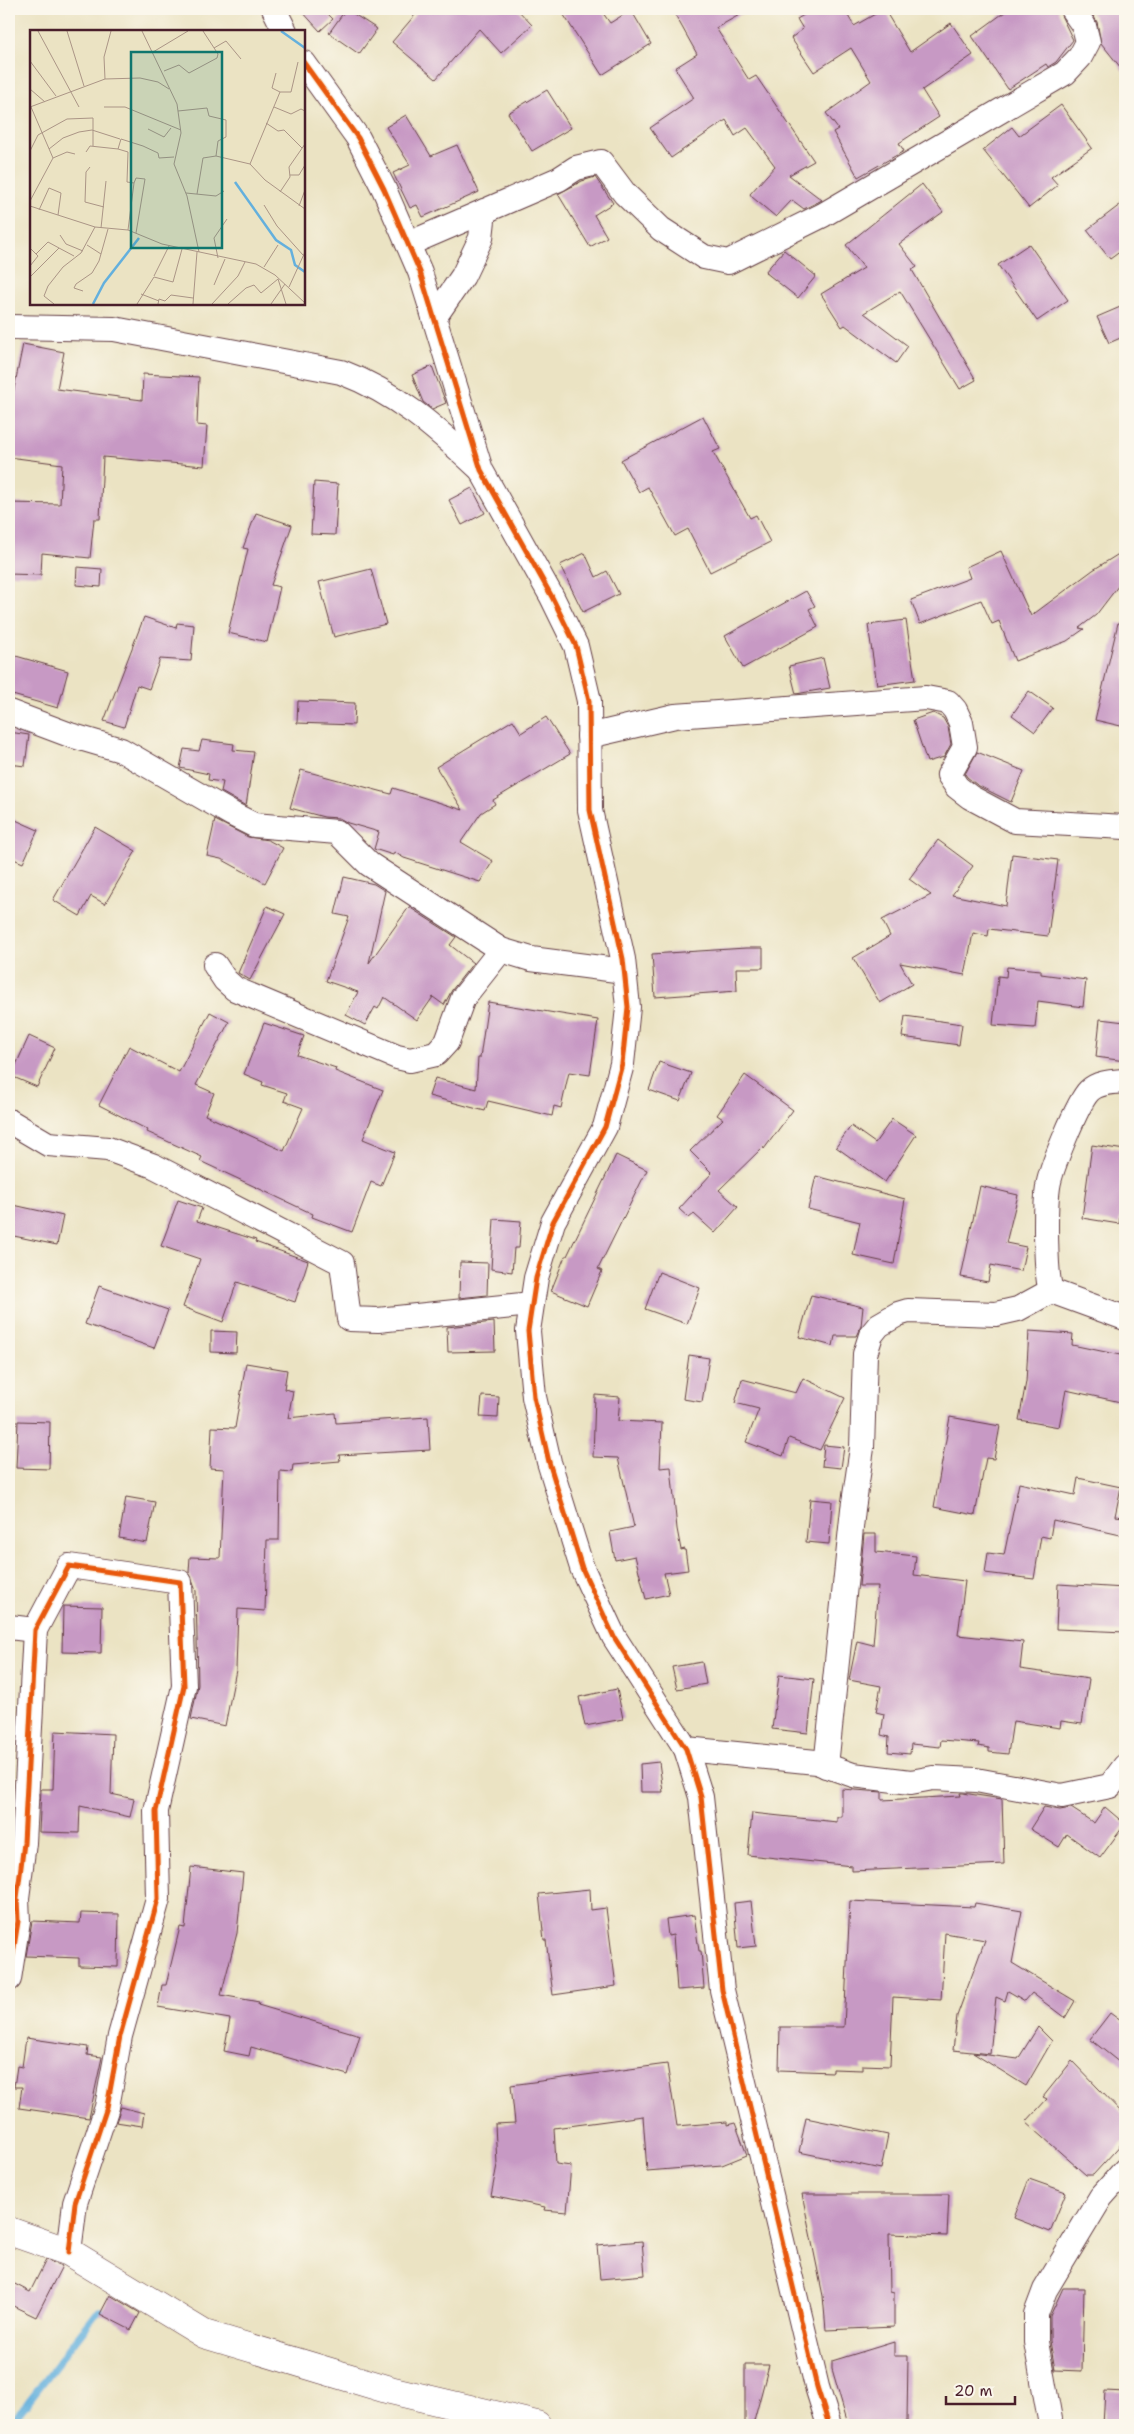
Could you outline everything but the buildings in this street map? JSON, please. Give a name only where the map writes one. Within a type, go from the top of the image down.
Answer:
[{"type":"street","points":[[274,9],[284,30]]},
{"type":"street","points":[[408,244],[559,179],[576,168],[601,162],[625,194],[661,229],[704,257],[728,262],[823,215],[1065,73],[1083,52],[1088,42],[1084,26],[1072,9]]},
{"type":"street","points":[[305,64],[358,138],[384,189],[420,272],[481,470],[552,597],[576,646],[589,701],[590,810],[624,971],[628,1007],[622,1064],[605,1127],[553,1222],[536,1278],[528,1331],[534,1398],[549,1462],[582,1568],[614,1636],[686,1750],[701,1797],[722,1990],[817,2387],[829,2425]]},
{"type":"street","points":[[434,318],[463,276],[481,238],[484,211]]},
{"type":"street","points":[[9,326],[114,329],[342,372],[370,383],[396,398],[441,432],[481,470]]},
{"type":"street","points":[[589,736],[676,716],[926,698],[948,702],[955,710],[961,722],[965,747],[949,775],[957,787],[970,797],[1016,822],[1125,827]]},
{"type":"street","points":[[9,712],[70,735],[121,750],[232,814],[254,824],[337,832],[369,864],[501,950],[532,959],[624,971]]},
{"type":"street","points":[[215,965],[225,980],[235,989],[396,1057],[410,1060],[436,1054],[447,1042],[463,998],[501,950]]},
{"type":"street","points":[[1051,1290],[1047,1254],[1048,1187],[1053,1170],[1078,1110],[1088,1092],[1096,1086],[1125,1080]]},
{"type":"street","points":[[9,1121],[48,1144],[108,1148],[154,1166],[342,1263],[349,1318],[378,1320],[531,1304]]},
{"type":"street","points":[[1051,1290],[1125,1318]]},
{"type":"street","points":[[826,1766],[853,1509],[862,1448],[865,1354],[872,1335],[879,1325],[898,1314],[908,1311],[996,1314],[1018,1309],[1051,1290]]},
{"type":"street","points":[[9,1979],[18,1921],[17,1898],[24,1844],[35,1630],[69,1566],[180,1582],[184,1686],[156,1811],[158,1899],[120,2036],[107,2108],[75,2203],[69,2252]]},
{"type":"street","points":[[9,1627],[35,1630]]},
{"type":"street","points":[[686,1750],[816,1762],[853,1776],[911,1782],[933,1778],[976,1780],[1062,1796],[1110,1786],[1125,1766]]},
{"type":"street","points":[[1052,2425],[1036,2342],[1036,2314],[1045,2290],[1101,2197],[1125,2170]]},
{"type":"street","points":[[9,2231],[69,2252],[204,2334],[390,2390],[464,2418],[537,2425]]},
{"type":"waterway","points":[[10,2425],[99,2310]]},
{"type":"cycle path","points":[[305,64],[358,138],[384,189],[420,272],[481,470],[552,597],[576,646],[589,701],[590,810],[623,959],[628,1007],[622,1064],[605,1127],[553,1222],[536,1278],[528,1331],[534,1397],[549,1462],[582,1568],[614,1637],[686,1749],[701,1797],[722,1990],[817,2387],[829,2425]]},
{"type":"cycle path","points":[[9,1979],[18,1921],[17,1898],[24,1843],[35,1630],[69,1566],[180,1582],[184,1686],[156,1811],[158,1899],[120,2036],[107,2107],[75,2203],[69,2252]]}]
